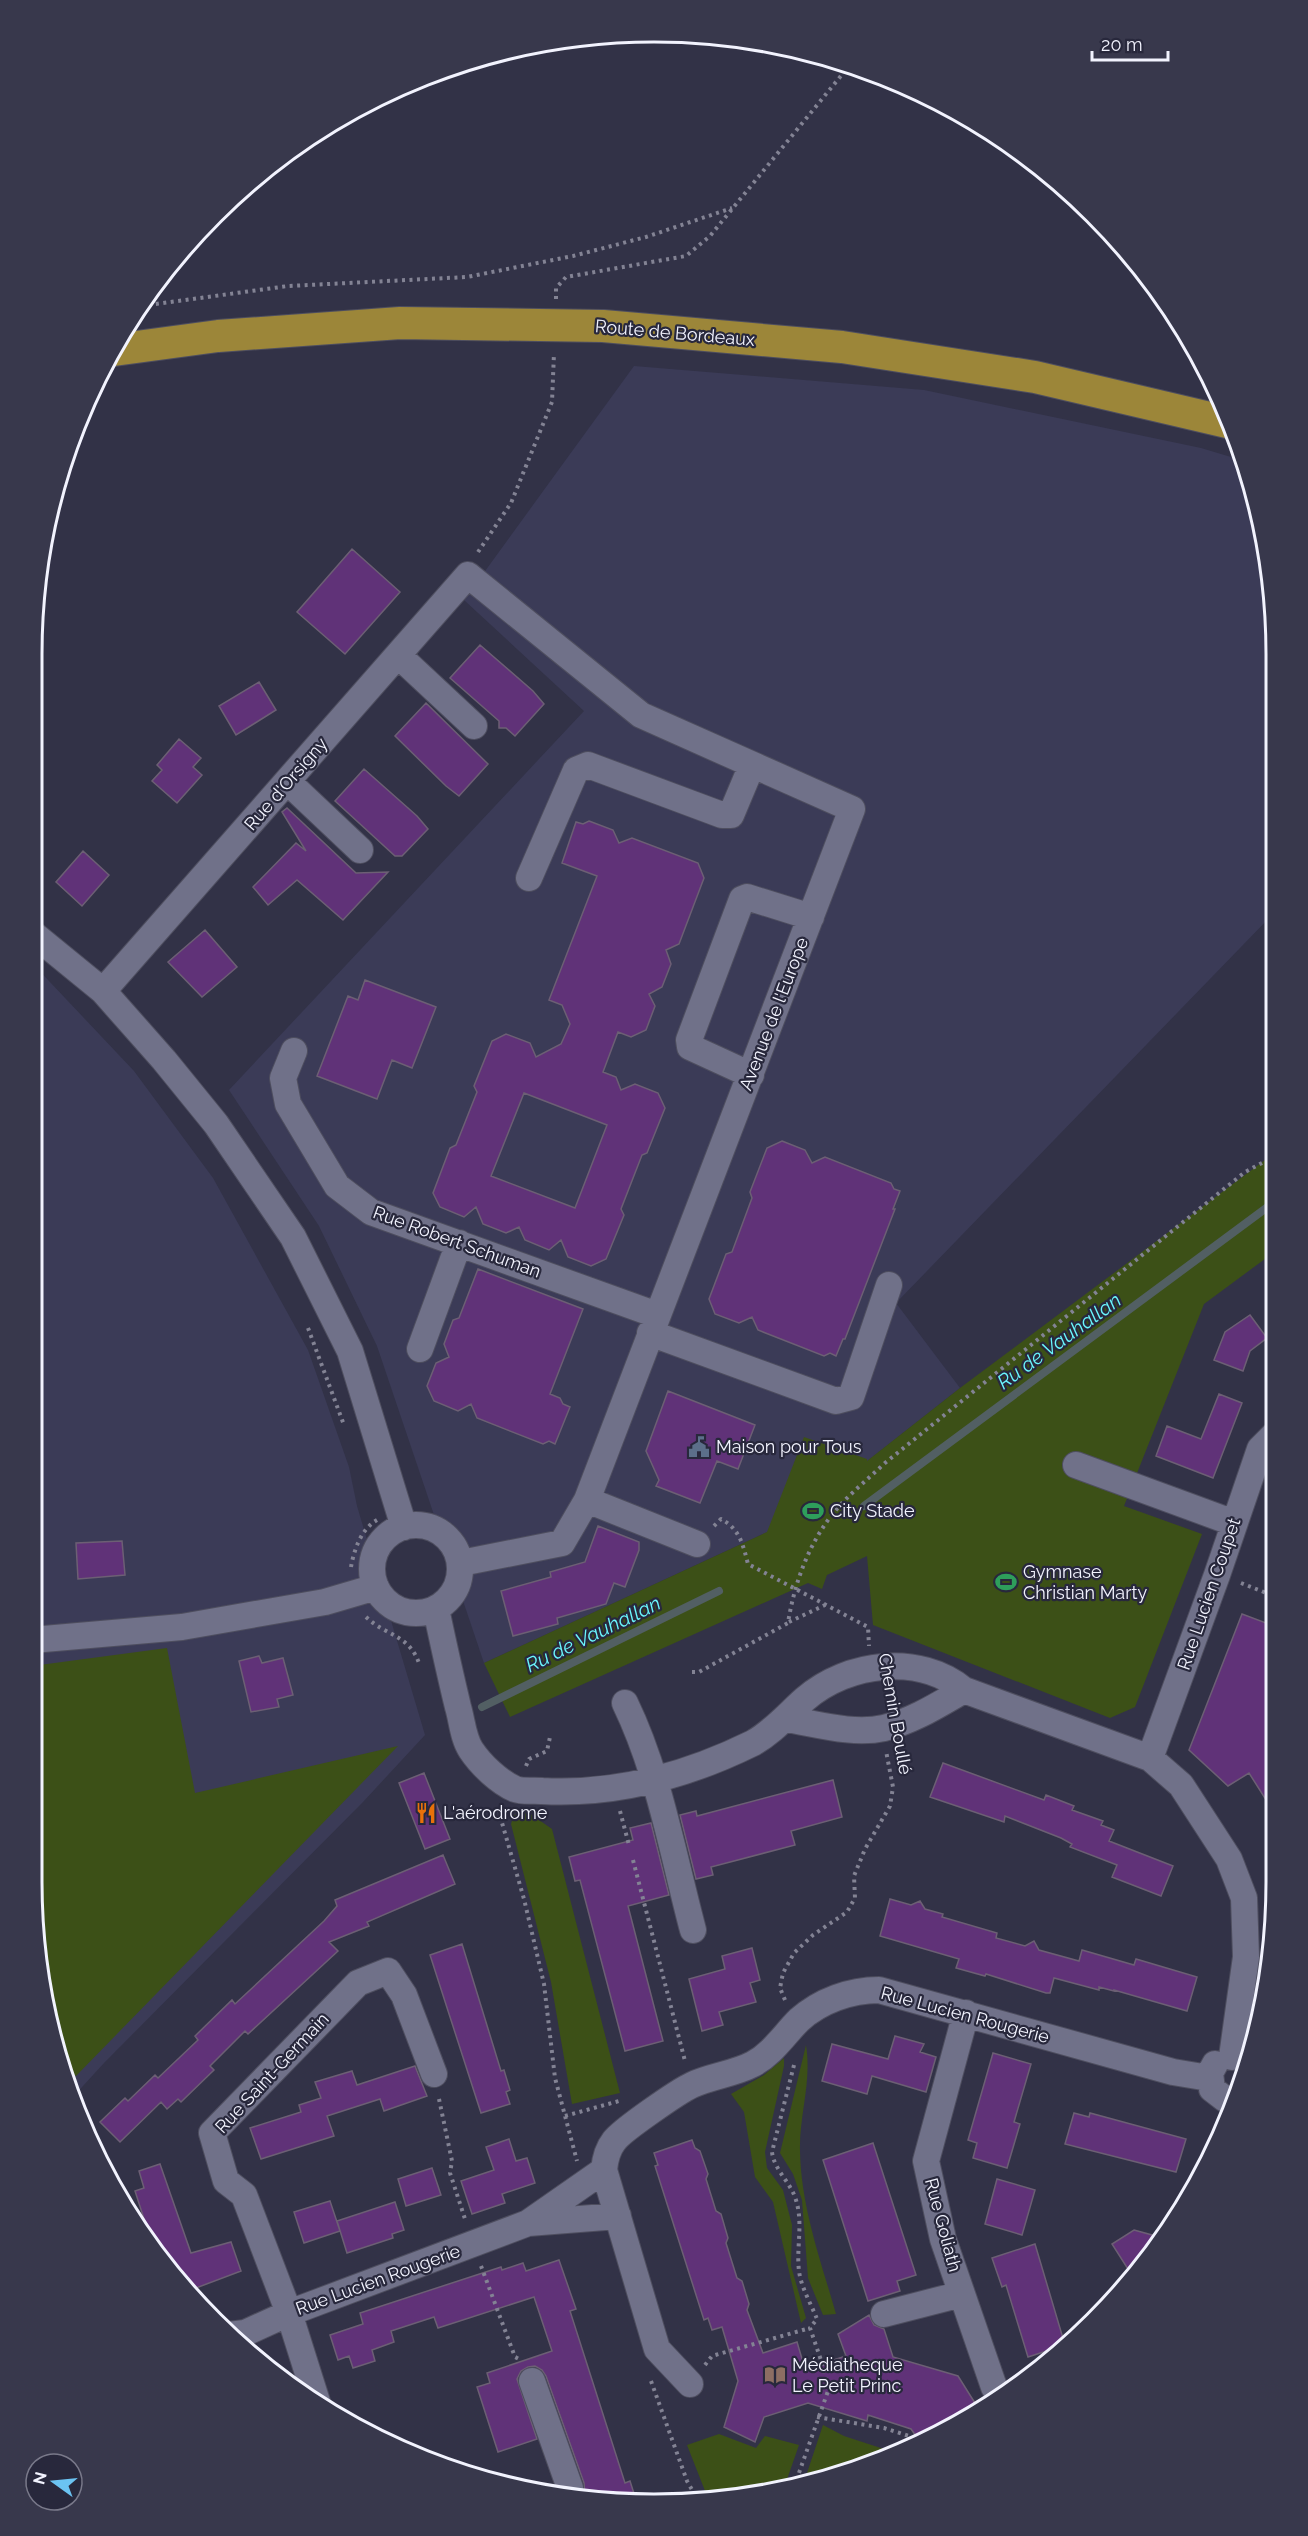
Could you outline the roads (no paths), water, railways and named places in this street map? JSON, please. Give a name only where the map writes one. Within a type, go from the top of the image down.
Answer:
[{"type":"main road","name":"Route de Bordeaux","points":[[124,349],[218,336],[400,323],[603,326],[842,347],[1035,377],[1219,420]]},
{"type":"street","name":"Rue d'Orsigny","points":[[103,991],[468,575]]},
{"type":"street","name":"Avenue de l'Europe","points":[[461,1563],[561,1543],[587,1500],[852,809],[641,715],[468,575]]},
{"type":"street","points":[[399,656],[474,726]]},
{"type":"street","points":[[529,878],[576,770],[588,765],[722,815],[731,815],[752,765]]},
{"type":"street","points":[[288,782],[360,850]]},
{"type":"street","points":[[751,1075],[690,1047],[689,1040],[741,899],[747,897],[811,917]]},
{"type":"street","points":[[42,940],[103,991],[164,1060],[216,1124],[293,1237],[350,1351],[404,1527]]},
{"type":"street","name":"Rue Robert Schuman","points":[[294,1051],[283,1078],[288,1104],[337,1186],[371,1212],[459,1243],[836,1401],[851,1396],[889,1285]]},
{"type":"street","points":[[420,1349],[459,1243]]},
{"type":"street","name":"Rue Lucien Coupet","points":[[1150,1758],[1260,1449],[1266,1443]]},
{"type":"street","points":[[1076,1465],[1234,1523]]},
{"type":"street","points":[[587,1500],[697,1544]]},
{"type":"street","points":[[417,1525],[431,1527],[443,1534],[458,1552],[461,1563],[459,1581],[454,1592],[436,1609],[422,1613],[408,1613],[394,1608],[376,1587],[372,1572],[380,1544],[391,1533],[404,1527],[417,1525]]},
{"type":"street","points":[[42,1639],[182,1627],[325,1602],[376,1587]]},
{"type":"street","points":[[436,1609],[470,1749],[497,1777],[517,1790],[565,1791],[614,1786],[654,1780],[680,1773],[755,1742],[831,1680],[871,1667],[891,1665],[914,1668],[949,1678],[964,1690],[1150,1758],[1181,1785],[1200,1813],[1229,1858],[1244,1898],[1246,1957],[1240,2057]]},
{"type":"street","points":[[786,1719],[850,1729],[882,1728],[921,1715],[964,1690]]},
{"type":"street","points":[[625,1703],[638,1730],[654,1780],[693,1930]]},
{"type":"street","name":"Rue Saint-Germain","points":[[313,2391],[289,2313],[244,2195],[226,2181],[212,2133],[358,1983],[388,1971],[404,1995],[434,2074]]},
{"type":"street","name":"Rue Lucien Rougerie","points":[[241,2334],[289,2313],[528,2223],[604,2170],[605,2156],[614,2140],[691,2085],[753,2064],[775,2047],[800,2019],[825,2003],[859,1990],[879,1990],[1173,2072],[1209,2078]]},
{"type":"street","name":"Rue Goliath","points":[[966,2013],[926,2161],[944,2239],[996,2390]]},
{"type":"street","points":[[1225,2100],[1212,2089],[1209,2078],[1213,2065],[1220,2060],[1239,2061]]},
{"type":"street","points":[[604,2170],[657,2349],[690,2384]]},
{"type":"street","name":"Rue Lucien Rougerie","points":[[528,2223],[618,2216]]},
{"type":"street","points":[[884,2314],[962,2294]]},
{"type":"street","points":[[532,2381],[570,2488]]},
{"type":"waterway","name":"Ru de Vauhallan","points":[[864,1506],[1266,1208]]},
{"type":"waterway","name":"Ru de Vauhallan","points":[[482,1707],[719,1591]]},
{"type":"place","name":"Maison pour Tous","points":[[699,1447]]},
{"type":"place","name":"City Stade","points":[[813,1511]]},
{"type":"place","name":"Gymnase Christian Marty","points":[[1006,1582]]},
{"type":"place","name":"L'aérodrome","points":[[426,1813]]},
{"type":"place","name":"Médiatheque Le Petit Princ","points":[[775,2375]]}]
